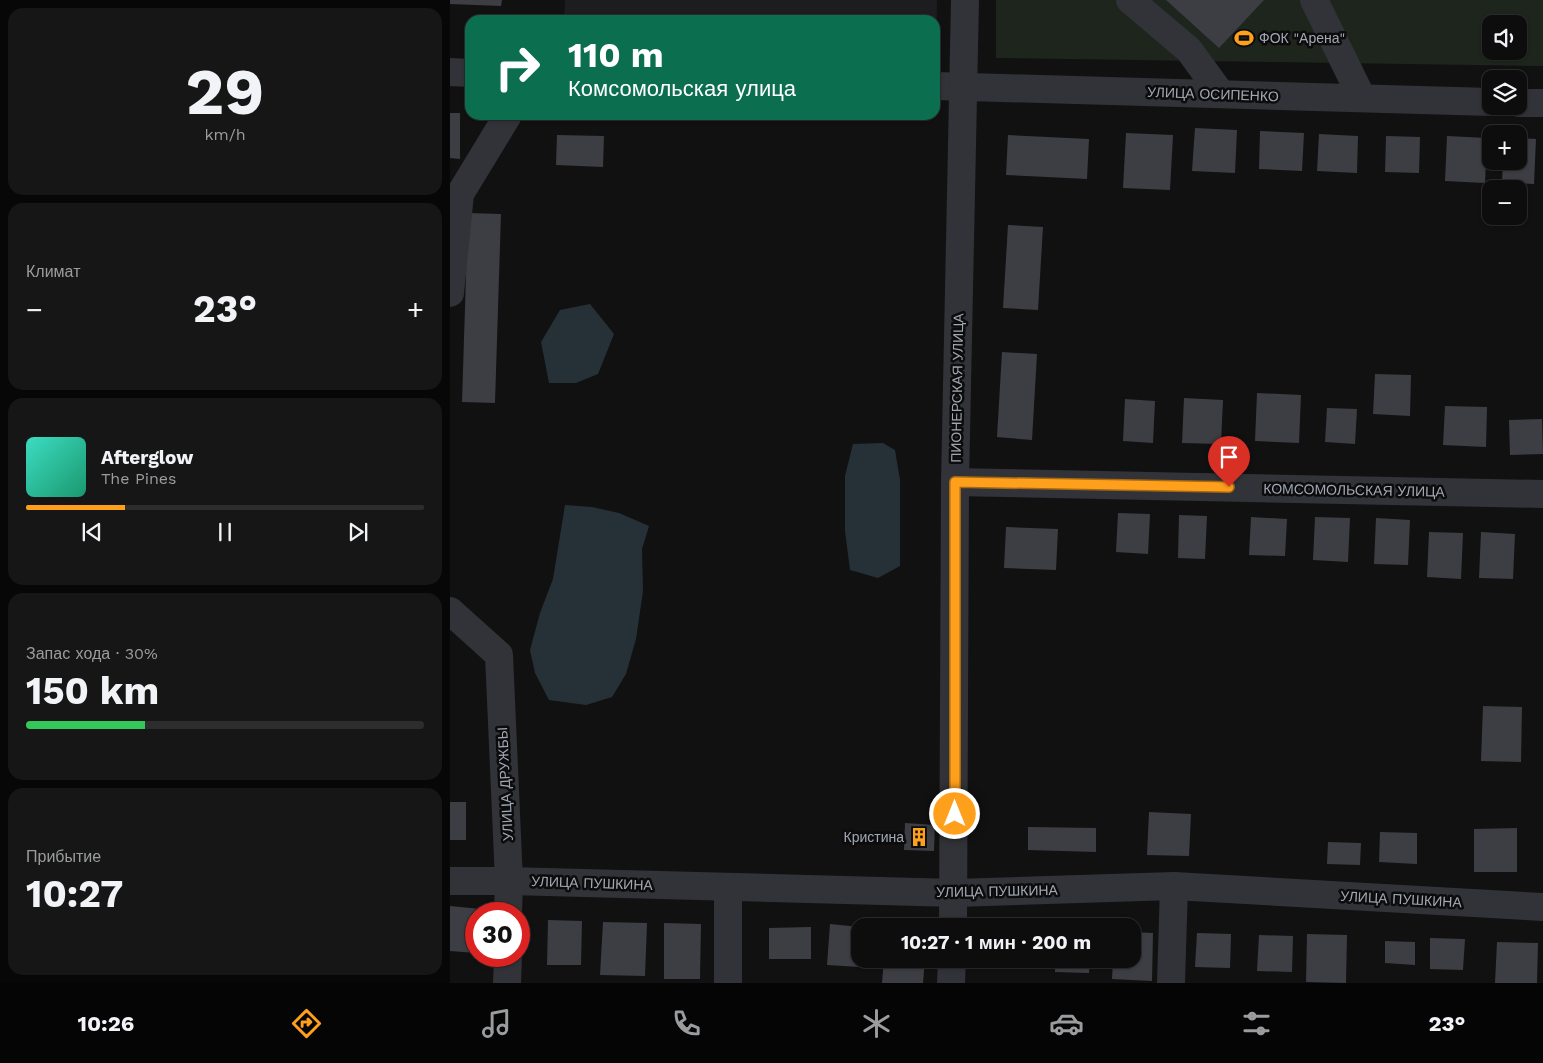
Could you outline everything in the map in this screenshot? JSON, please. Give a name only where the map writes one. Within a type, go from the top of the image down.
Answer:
[{"type":"street","points":[[1130,0],[1189,50],[1221,94]]},
{"type":"street","points":[[1314,0],[1362,98]]},
{"type":"street","name":"ПИОНЕРСКАЯ УЛИЦА","points":[[953,918],[955,482],[963,87],[967,2]]},
{"type":"street","points":[[450,72],[465,73]]},
{"type":"street","name":"УЛИЦА ОСИПЕНКО","points":[[940,86],[1482,102]]},
{"type":"street","points":[[1527,102],[1543,103]]},
{"type":"street","points":[[450,293],[460,194],[505,120]]},
{"type":"street","name":"КОМСОМОЛЬСКАЯ УЛИЦА","points":[[955,482],[1543,494]]},
{"type":"street","name":"УЛИЦА ДРУЖБЫ","points":[[450,611],[499,655],[508,902]]},
{"type":"street","name":"УЛИЦА ПУШКИНА","points":[[450,881],[955,893],[1174,886],[1543,907]]},
{"type":"street","points":[[1171,983],[1174,886]]},
{"type":"street","points":[[728,887],[728,983]]},
{"type":"street","points":[[507,983],[508,967]]},
{"type":"street","points":[[951,983],[952,968]]},
{"type":"shaded area","points":[[565,0],[937,0],[937,15],[564,15]]},
{"type":"shaded area","name":"ФОК \"Арена\"","points":[[996,0],[1543,0],[1543,66],[996,58]]},
{"type":"shaded area","points":[[590,304],[614,334],[598,374],[576,383],[549,383],[541,342],[560,310]]},
{"type":"shaded area","points":[[883,443],[895,450],[900,480],[900,566],[878,578],[850,570],[845,531],[845,476],[853,444]]},
{"type":"shaded area","points":[[565,505],[592,507],[619,513],[649,526],[642,549],[643,591],[636,639],[626,674],[612,697],[586,705],[549,700],[535,673],[530,650],[540,613],[553,579]]},
{"type":"building","points":[[450,0],[502,0],[501,6],[450,4]]},
{"type":"building","points":[[1166,0],[1264,0],[1219,48]]},
{"type":"building","points":[[450,113],[460,113],[460,159],[450,158]]},
{"type":"building","points":[[1195,128],[1237,130],[1235,173],[1192,171]]},
{"type":"building","points":[[1260,131],[1304,133],[1302,171],[1259,169]]},
{"type":"building","points":[[1126,133],[1173,135],[1170,190],[1123,188]]},
{"type":"building","points":[[1319,134],[1358,136],[1357,173],[1317,171]]},
{"type":"building","points":[[557,135],[604,136],[603,167],[556,165]]},
{"type":"building","points":[[1008,135],[1089,139],[1087,179],[1006,175]]},
{"type":"building","points":[[1386,136],[1420,137],[1419,173],[1385,172]]},
{"type":"building","points":[[1447,136],[1482,138],[1482,170],[1486,170],[1485,180],[1482,180],[1482,183],[1445,181]]},
{"type":"building","points":[[1527,138],[1536,139],[1534,184],[1527,184],[1527,180],[1502,180],[1503,170],[1527,170]]},
{"type":"building","points":[[468,213],[501,214],[495,403],[462,402]]},
{"type":"building","points":[[1008,225],[1043,227],[1038,310],[1003,308]]},
{"type":"building","points":[[1002,352],[1037,354],[1032,440],[997,437]]},
{"type":"building","points":[[1375,374],[1411,375],[1410,416],[1373,414]]},
{"type":"building","points":[[1257,393],[1301,395],[1299,443],[1255,441]]},
{"type":"building","points":[[1184,398],[1223,400],[1221,444],[1182,443]]},
{"type":"building","points":[[1125,399],[1155,401],[1153,443],[1123,441]]},
{"type":"building","points":[[1445,406],[1487,407],[1486,447],[1443,445]]},
{"type":"building","points":[[1327,408],[1357,409],[1355,444],[1325,442]]},
{"type":"building","points":[[1542,419],[1543,454],[1510,455],[1509,420]]},
{"type":"building","points":[[1118,513],[1150,514],[1148,554],[1116,552]]},
{"type":"building","points":[[1179,515],[1207,516],[1205,559],[1178,558]]},
{"type":"building","points":[[1251,517],[1287,519],[1285,556],[1249,555]]},
{"type":"building","points":[[1315,517],[1350,518],[1348,562],[1313,560]]},
{"type":"building","points":[[1376,518],[1410,520],[1408,565],[1374,564]]},
{"type":"building","points":[[1006,527],[1058,529],[1056,570],[1004,568]]},
{"type":"building","points":[[1429,532],[1463,533],[1461,579],[1427,577]]},
{"type":"building","points":[[1481,532],[1515,534],[1513,579],[1479,578]]},
{"type":"building","points":[[1483,706],[1522,707],[1521,762],[1481,761]]},
{"type":"building","points":[[450,802],[466,802],[466,840],[450,840]]},
{"type":"building","points":[[1149,812],[1191,814],[1189,856],[1147,855]]},
{"type":"building","name":"Кристина","points":[[905,823],[935,825],[934,851],[904,850]]},
{"type":"building","points":[[1028,827],[1096,828],[1096,852],[1028,850]]},
{"type":"building","points":[[1517,828],[1517,872],[1474,872],[1474,829]]},
{"type":"building","points":[[1380,832],[1417,833],[1417,864],[1379,862]]},
{"type":"building","points":[[1328,842],[1361,843],[1360,865],[1327,864]]},
{"type":"building","points":[[450,906],[465,907],[465,952],[450,951]]},
{"type":"building","points":[[548,920],[582,921],[581,965],[547,965]]},
{"type":"building","points":[[603,922],[647,923],[645,976],[600,975]]},
{"type":"building","points":[[664,923],[701,924],[700,979],[664,979]]},
{"type":"building","points":[[830,924],[851,926],[851,966],[827,965]]},
{"type":"building","points":[[811,927],[811,959],[769,959],[769,928]]},
{"type":"building","points":[[1141,932],[1153,933],[1152,981],[1112,979],[1113,968],[1141,968]]},
{"type":"building","points":[[1197,933],[1231,934],[1230,968],[1195,967]]},
{"type":"building","points":[[1307,934],[1347,935],[1346,983],[1306,982]]},
{"type":"building","points":[[1259,935],[1293,936],[1292,972],[1257,971]]},
{"type":"building","points":[[1430,938],[1465,939],[1463,970],[1430,969]]},
{"type":"building","points":[[1385,941],[1415,942],[1415,965],[1385,963]]},
{"type":"building","points":[[1497,942],[1538,943],[1537,983],[1495,983]]},
{"type":"building","points":[[883,968],[924,968],[923,983],[882,983]]},
{"type":"building","points":[[1055,968],[1089,968],[1089,973],[1055,972]]},
{"type":"place","name":"ФОК \"Арена\"","points":[[1244,38]]},
{"type":"place","name":"Кристина","points":[[919,837]]},
{"type":"route","points":[[955,814],[955,482],[1229,487]]}]
